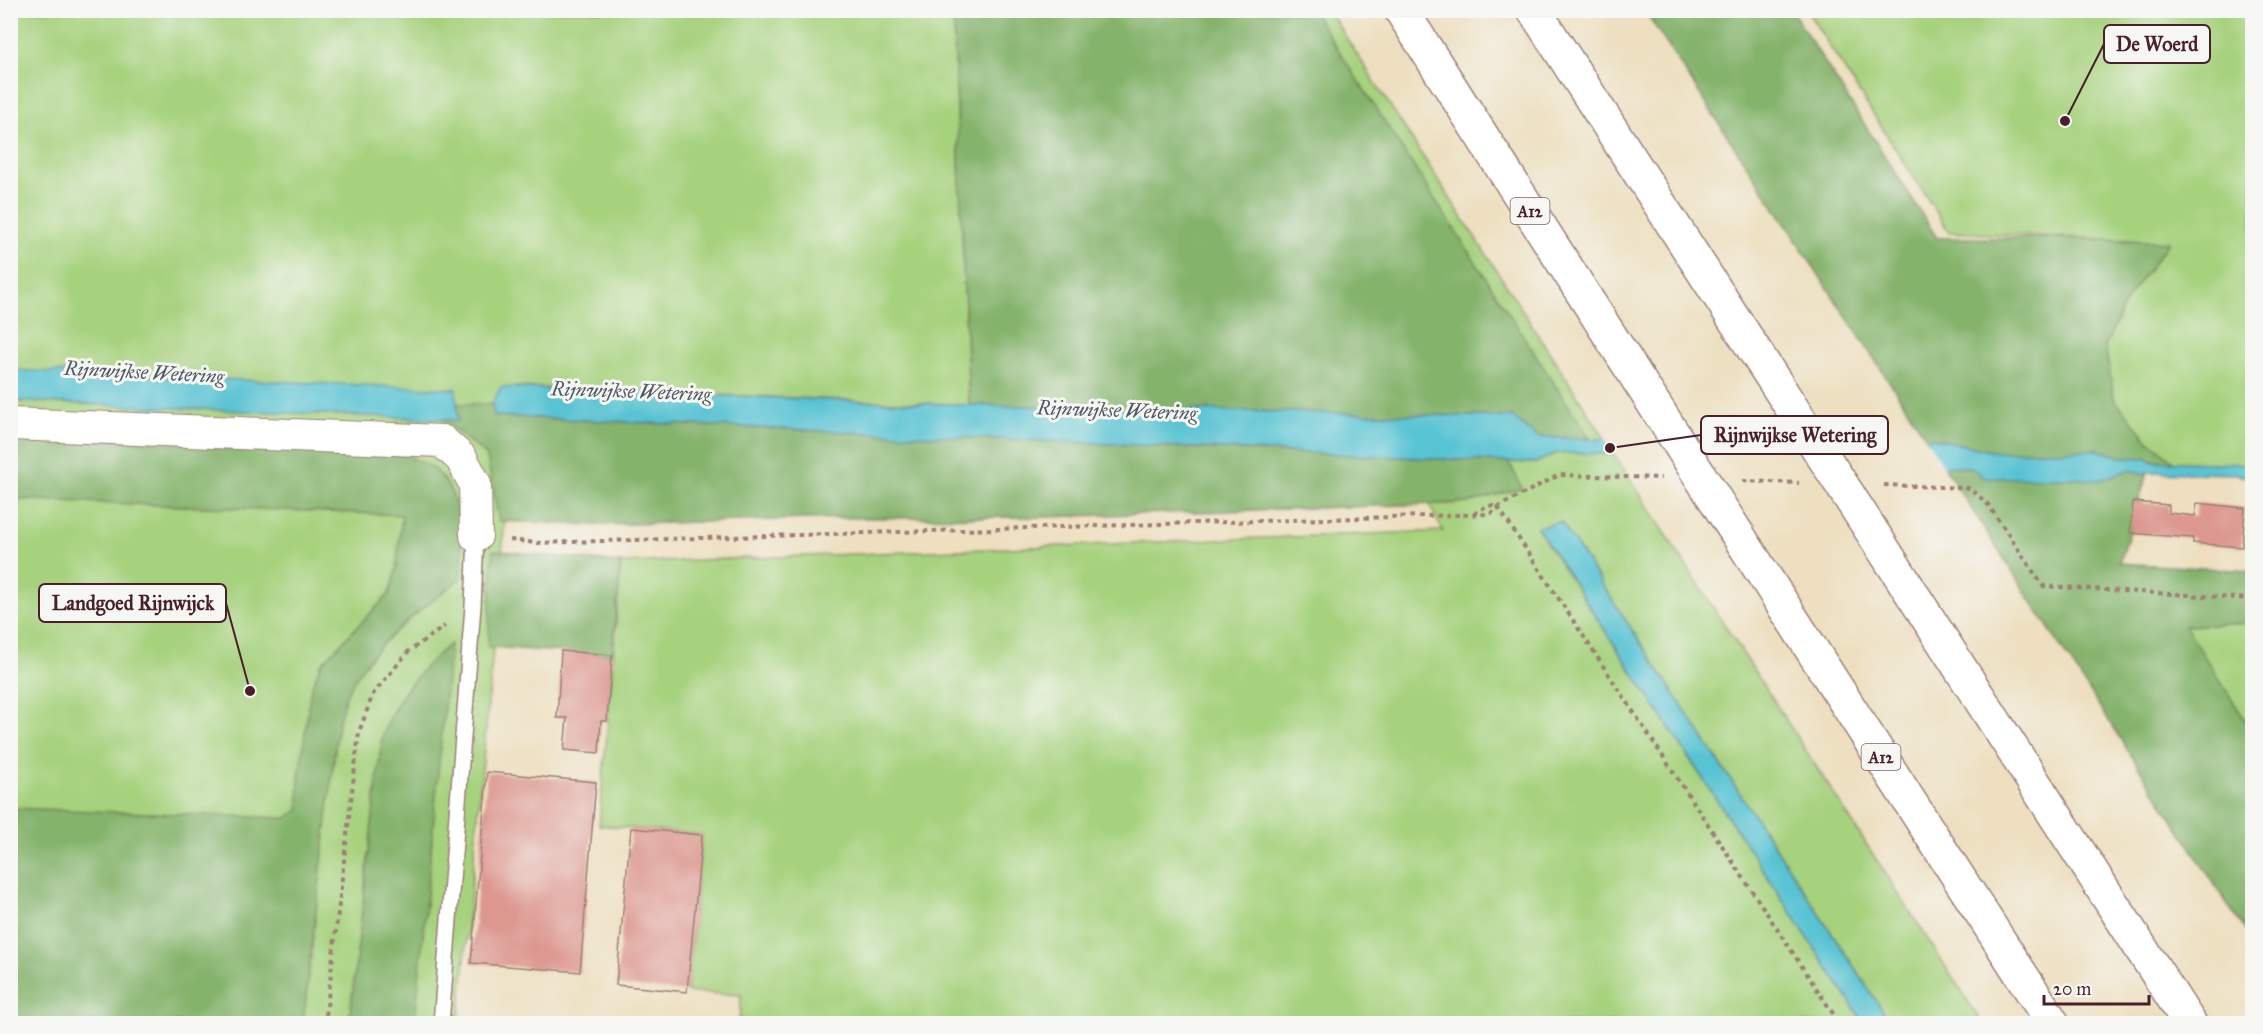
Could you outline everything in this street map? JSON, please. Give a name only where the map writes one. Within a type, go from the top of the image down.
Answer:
[{"type":"highway","name":"A12","points":[[1401,10],[1659,412],[1722,485],[2053,1023]]},
{"type":"highway","points":[[1534,10],[1797,416],[1861,489],[2190,1023]]},
{"type":"street","points":[[10,424],[442,441],[461,458],[475,484],[476,536]]},
{"type":"lane","points":[[441,1023],[473,606],[476,536]]},
{"type":"path","points":[[476,536],[536,543],[1490,514],[1498,507],[1559,475],[1664,478]]},
{"type":"path","points":[[1722,485],[1805,483]]},
{"type":"path","points":[[1861,489],[1969,488],[1987,503],[2043,585],[2253,599]]},
{"type":"path","points":[[1473,514],[1488,505],[1498,507],[1840,1023]]},
{"type":"path","points":[[325,1023],[359,732],[373,694],[408,652],[473,606]]},
{"type":"green space","points":[[10,11],[953,11],[969,405],[517,387],[459,1023],[11,1023]]},
{"type":"green space","points":[[953,11],[1329,11],[1606,440],[1590,439],[1552,382]]},
{"type":"green space","points":[[953,11],[1313,11],[1590,439],[1537,437],[1512,417],[969,405]]},
{"type":"green space","points":[[1645,11],[1792,11],[1937,238],[2069,238],[2169,242],[2128,297],[2105,346],[2114,399],[2148,440],[2174,462],[2120,457],[2098,450],[1995,452],[1934,438],[1927,439]]},
{"type":"green space","points":[[1807,11],[2252,11],[2252,463],[2242,465],[2174,462],[2148,440],[2114,399],[2105,346],[2128,297],[2169,242],[1949,232]]},
{"type":"green space","points":[[456,404],[492,404],[496,416],[1509,462],[1522,488],[1468,503],[1045,517],[847,518],[597,525],[499,521],[487,456],[442,419],[458,420]]},
{"type":"green space","points":[[11,435],[406,455],[431,467],[449,488],[459,518],[462,551],[460,579],[382,644],[357,675],[343,705],[338,724],[303,1023],[11,1023],[11,808],[286,818],[299,810],[299,778],[311,689],[321,664],[389,594],[396,571],[402,515],[11,499]]},
{"type":"green space","points":[[1557,453],[1614,454],[1982,1023],[1891,1023],[1561,522],[1537,528],[1864,1023],[739,1023],[741,995],[687,992],[702,835],[599,825],[621,563],[1443,531],[1429,504],[1468,503],[1521,487],[1509,462],[1536,463]]},
{"type":"green space","points":[[1943,465],[2099,480],[2129,470],[2147,474],[2120,563],[2252,571],[2252,623],[2185,626],[2252,731],[2252,942]]},
{"type":"green space","points":[[493,550],[621,563],[612,655],[488,647]]},
{"type":"green space","points":[[2252,623],[2252,731],[2184,626]]},
{"type":"green space","points":[[450,644],[415,1023],[349,1023],[382,738],[394,710],[409,686]]},
{"type":"water","points":[[11,370],[456,389],[458,420],[11,401]]},
{"type":"water","points":[[501,387],[969,405],[1512,417],[1537,437],[1903,451],[1933,438],[1995,452],[2098,450],[2120,457],[2148,458],[2151,461],[2252,463],[2252,477],[2240,476],[2240,474],[2147,472],[2147,474],[2129,470],[2099,480],[1984,478],[1972,467],[1614,454],[1557,453],[1536,463],[495,416],[492,404]]},
{"type":"water","points":[[1561,522],[1891,1023],[1864,1023],[1537,527]]},
{"type":"pier","points":[[1604,437],[1902,448],[1925,437],[1945,468],[1616,457]]},
{"type":"building","points":[[2133,502],[2169,505],[2169,513],[2195,516],[2197,503],[2245,508],[2242,547],[2193,543],[2193,538],[2130,533]]},
{"type":"building","points":[[561,651],[612,655],[607,721],[601,721],[599,753],[564,750],[567,718],[557,718]]},
{"type":"building","points":[[487,772],[596,782],[580,972],[471,963]]},
{"type":"building","points":[[631,828],[702,835],[687,992],[616,985]]},
{"type":"place","name":"De Woerd","points":[[2065,121]]},
{"type":"place","name":"Rijnwijkse Wetering","points":[[1610,448]]},
{"type":"place","name":"Landgoed Rijnwijck","points":[[250,691]]}]
